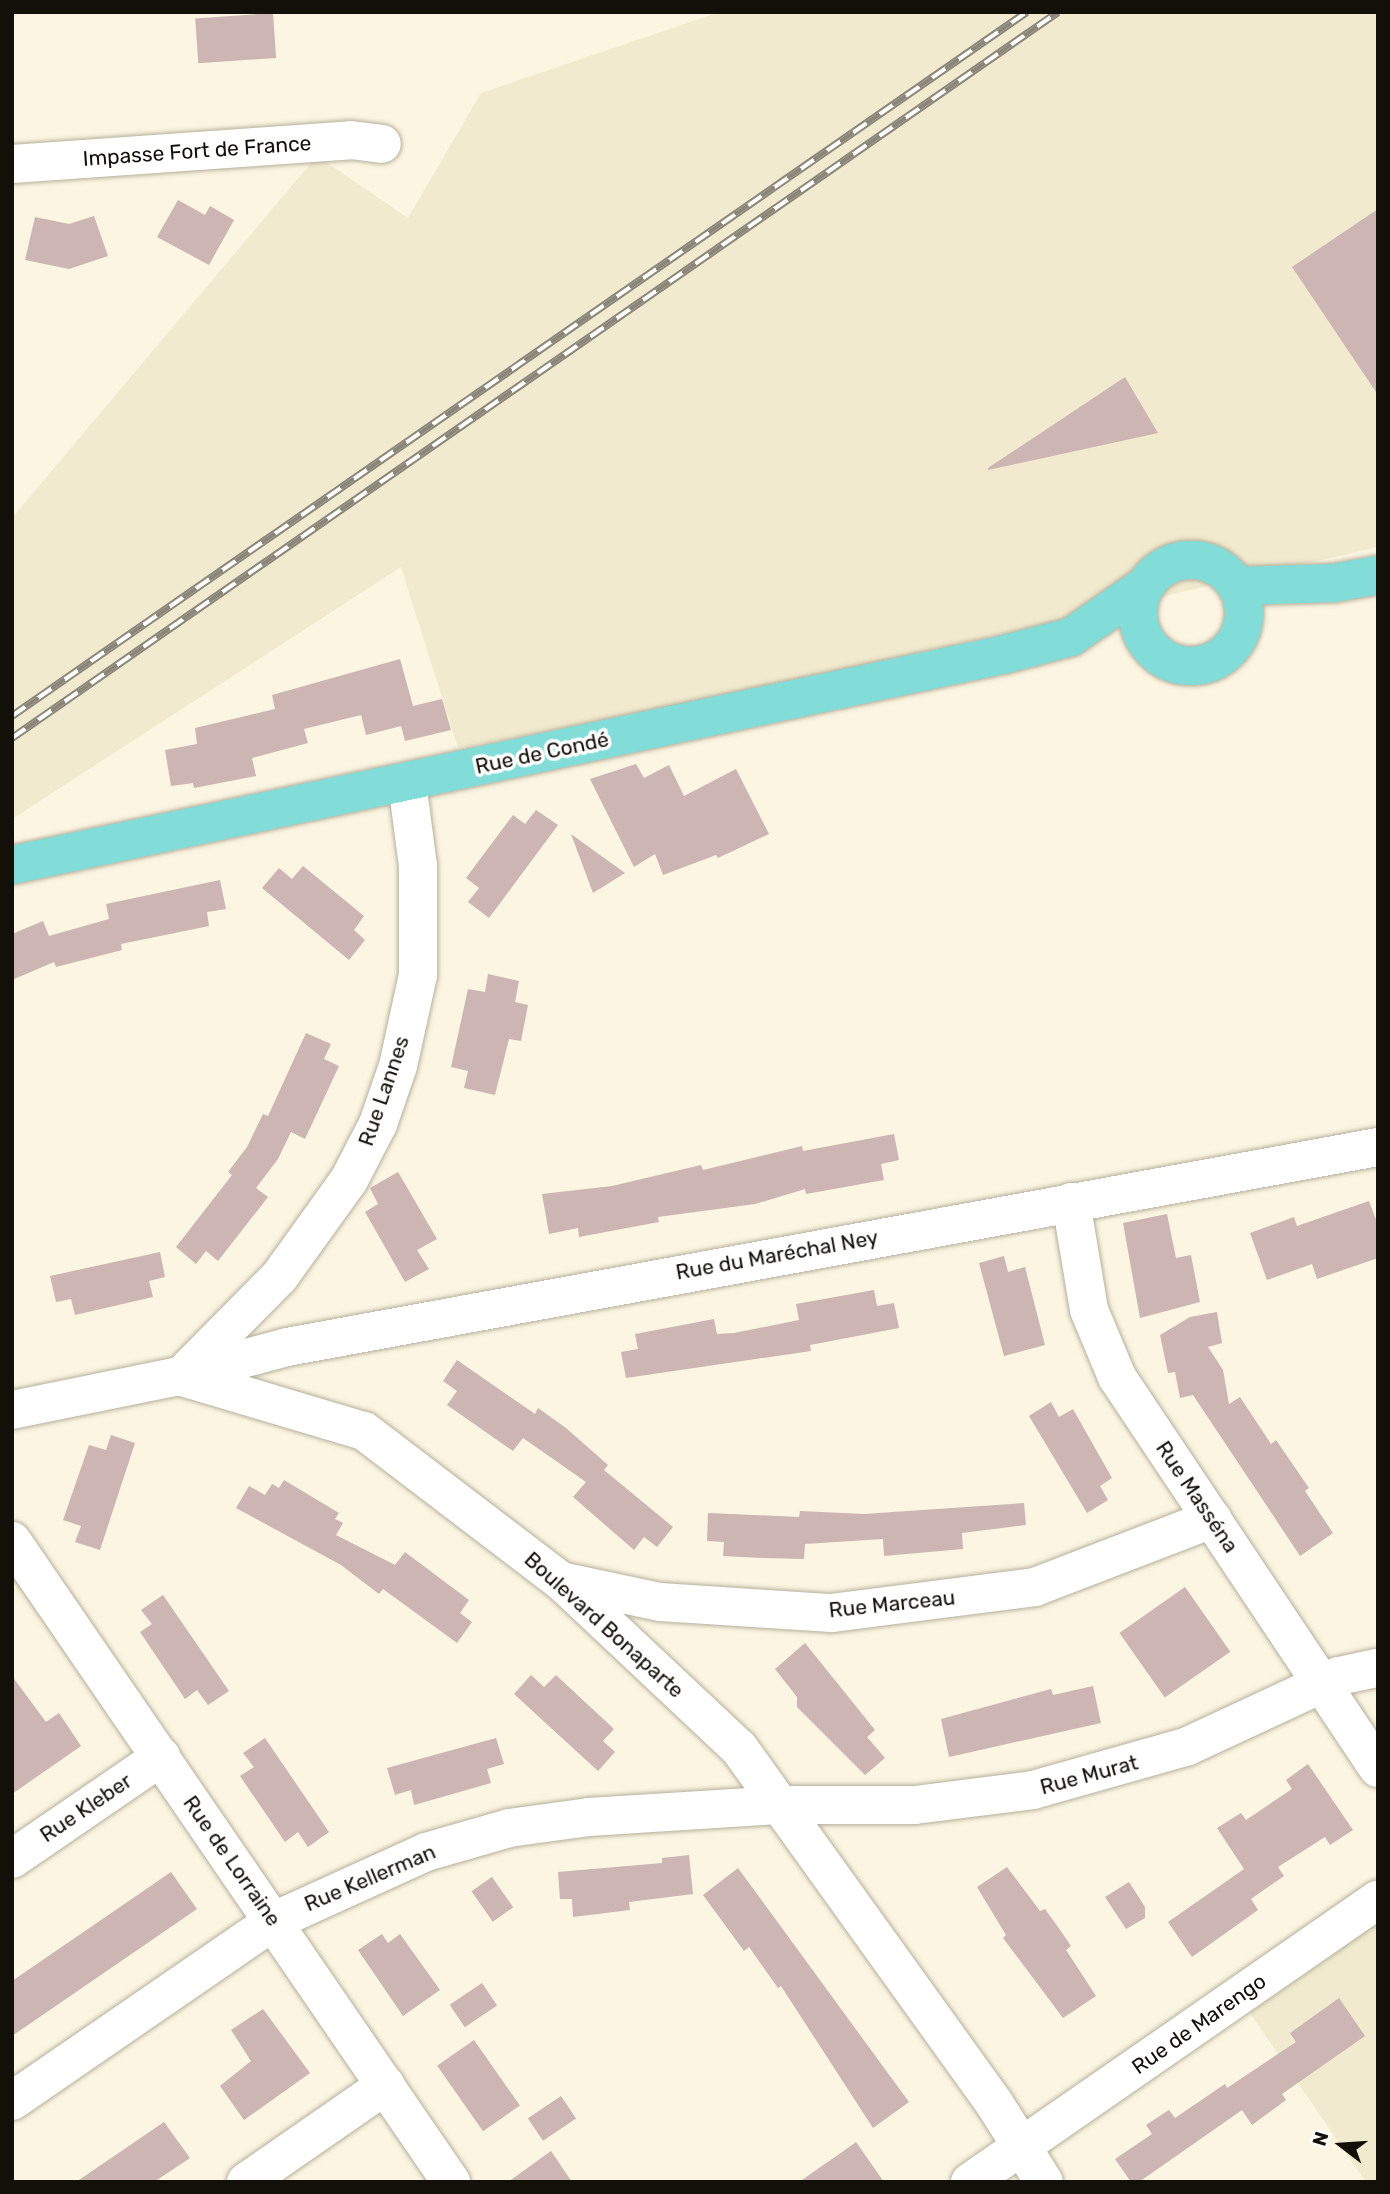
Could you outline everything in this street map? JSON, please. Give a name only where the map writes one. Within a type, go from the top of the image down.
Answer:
[{"type":"main road","points":[[1191,559],[1210,563],[1241,604],[1237,640],[1213,662],[1179,666],[1151,648],[1138,617],[1146,584],[1173,563],[1191,559]]},
{"type":"main road","points":[[1241,604],[1378,575]]},
{"type":"main road","name":"Rue de Condé","points":[[1071,637],[1146,584]]},
{"type":"main road","name":"Rue de Condé","points":[[12,865],[1071,637],[1151,648]]},
{"type":"street","name":"Impasse Fort de France","points":[[12,164],[351,140],[382,144]]},
{"type":"street","name":"Rue Lannes","points":[[179,1376],[280,1276],[349,1180],[378,1124],[398,1066],[418,975],[418,866],[407,782]]},
{"type":"street","name":"Rue du Maréchal Ney","points":[[179,1376],[254,1353],[1378,1147]]},
{"type":"street","name":"Rue Masséna","points":[[1071,1202],[1089,1310],[1117,1377],[1378,1769]]},
{"type":"street","name":"Boulevard Bonaparte","points":[[12,1410],[179,1376],[364,1431],[561,1581],[740,1748],[994,2103],[1044,2182]]},
{"type":"street","name":"Rue Marceau","points":[[561,1581],[660,1602],[832,1613],[1035,1587],[1212,1519]]},
{"type":"street","name":"Rue de Lorraine","points":[[12,1541],[452,2182]]},
{"type":"street","name":"Rue Murat","points":[[782,1805],[915,1805],[1069,1783],[1188,1746],[1322,1684],[1378,1668]]},
{"type":"street","name":"Rue Kleber","points":[[12,1859],[161,1757]]},
{"type":"street","name":"Rue Kellerman","points":[[12,2101],[274,1922],[426,1852],[509,1828],[589,1817],[782,1805]]},
{"type":"street","name":"Rue de Marengo","points":[[970,2182],[1378,1900]]},
{"type":"street","points":[[246,2182],[386,2085]]},
{"type":"shaded area","points":[[720,12],[1378,12],[1378,547],[734,695],[458,748],[401,567],[12,819],[12,518],[317,156],[408,218],[481,93]]},
{"type":"shaded area","points":[[1378,1923],[1378,2182],[1366,2182],[1250,2013]]},
{"type":"building","points":[[273,13],[276,58],[198,63],[195,18]]},
{"type":"building","points":[[178,200],[205,215],[210,206],[234,220],[209,265],[157,237]]},
{"type":"building","points":[[1378,209],[1378,395],[1292,267]]},
{"type":"building","points":[[94,216],[108,256],[69,269],[25,260],[35,217],[69,224]]},
{"type":"building","points":[[1125,377],[1158,433],[988,470],[988,468]]},
{"type":"building","points":[[400,659],[413,706],[442,699],[451,730],[405,741],[401,726],[366,735],[361,715],[304,729],[308,743],[252,758],[256,776],[194,788],[193,783],[171,786],[165,750],[197,744],[195,728],[275,709],[272,695]]},
{"type":"building","points":[[636,764],[644,778],[669,765],[684,796],[736,769],[769,834],[718,858],[716,855],[663,875],[655,854],[634,867],[590,779]]},
{"type":"building","points":[[536,810],[558,825],[489,918],[468,902],[479,888],[466,878],[513,815],[525,824]]},
{"type":"building","points":[[571,834],[625,873],[593,893]]},
{"type":"building","points":[[303,866],[364,916],[354,930],[365,940],[349,960],[262,888],[279,868],[292,879]]},
{"type":"building","points":[[220,880],[226,909],[207,912],[209,926],[121,944],[122,950],[56,967],[54,962],[12,980],[12,934],[43,921],[49,936],[109,919],[106,904]]},
{"type":"building","points":[[488,974],[519,981],[515,1002],[528,1005],[521,1041],[509,1039],[495,1095],[464,1088],[468,1071],[451,1067],[468,989],[485,992]]},
{"type":"building","points":[[306,1033],[331,1044],[324,1059],[339,1066],[305,1139],[291,1132],[278,1159],[256,1188],[268,1197],[218,1261],[206,1251],[196,1264],[176,1247],[232,1175],[228,1172],[247,1147],[263,1114],[268,1116]]},
{"type":"building","points":[[894,1134],[899,1160],[881,1164],[884,1180],[806,1194],[805,1189],[755,1204],[658,1217],[659,1222],[579,1237],[578,1228],[549,1234],[542,1194],[612,1186],[701,1165],[703,1170],[802,1146],[803,1151]]},
{"type":"building","points":[[398,1172],[437,1239],[417,1250],[429,1269],[405,1282],[365,1212],[378,1204],[370,1188]]},
{"type":"building","points":[[1369,1201],[1378,1225],[1378,1258],[1317,1279],[1312,1264],[1267,1280],[1250,1233],[1294,1217],[1297,1226]]},
{"type":"building","points":[[1167,1214],[1176,1258],[1191,1255],[1200,1302],[1140,1318],[1123,1223]]},
{"type":"building","points":[[160,1252],[165,1277],[149,1281],[153,1297],[75,1315],[71,1299],[56,1302],[50,1276]]},
{"type":"building","points":[[1004,1256],[1008,1272],[1025,1267],[1045,1345],[1004,1356],[979,1263]]},
{"type":"building","points":[[874,1290],[877,1306],[894,1303],[899,1328],[810,1345],[811,1351],[626,1378],[621,1352],[638,1349],[635,1334],[714,1319],[717,1334],[734,1333],[799,1320],[796,1304]]},
{"type":"building","points":[[1217,1312],[1222,1343],[1208,1347],[1223,1370],[1229,1404],[1240,1397],[1271,1444],[1276,1440],[1309,1488],[1305,1491],[1333,1533],[1300,1556],[1193,1395],[1180,1398],[1175,1372],[1168,1373],[1160,1335],[1190,1317]]},
{"type":"building","points":[[457,1360],[535,1414],[538,1408],[566,1428],[608,1465],[604,1470],[673,1527],[657,1547],[644,1537],[634,1550],[573,1497],[586,1482],[523,1438],[513,1451],[447,1405],[457,1391],[443,1381]]},
{"type":"building","points":[[1051,1402],[1059,1417],[1073,1409],[1112,1478],[1100,1486],[1108,1500],[1087,1513],[1029,1416]]},
{"type":"building","points":[[111,1435],[135,1443],[100,1550],[75,1542],[81,1526],[63,1520],[89,1445],[106,1450]]},
{"type":"building","points":[[284,1480],[339,1513],[335,1519],[343,1523],[336,1535],[395,1565],[405,1552],[469,1600],[460,1613],[472,1622],[457,1643],[383,1589],[379,1594],[341,1565],[236,1508],[249,1486],[265,1495],[272,1484],[279,1488]]},
{"type":"building","points":[[1024,1503],[1026,1525],[962,1533],[963,1549],[884,1556],[883,1539],[805,1544],[804,1559],[763,1558],[723,1556],[724,1542],[707,1541],[708,1513],[799,1517],[800,1511],[864,1514]]},
{"type":"building","points":[[1185,1587],[1230,1652],[1165,1698],[1119,1633]]},
{"type":"building","points":[[163,1595],[229,1691],[208,1705],[197,1690],[185,1699],[140,1632],[152,1624],[141,1610]]},
{"type":"building","points":[[805,1643],[875,1730],[867,1737],[885,1758],[865,1775],[797,1707],[797,1697],[775,1669]]},
{"type":"building","points":[[531,1675],[544,1687],[556,1675],[614,1729],[603,1741],[615,1752],[598,1771],[514,1694]]},
{"type":"building","points":[[12,1676],[46,1722],[59,1713],[81,1746],[12,1794]]},
{"type":"building","points":[[1093,1686],[1101,1723],[949,1757],[941,1719],[1051,1689],[1053,1695]]},
{"type":"building","points":[[265,1738],[329,1832],[308,1847],[298,1832],[285,1842],[240,1776],[254,1767],[243,1753]]},
{"type":"building","points":[[496,1738],[504,1764],[487,1769],[491,1783],[414,1805],[411,1790],[395,1795],[387,1768]]},
{"type":"building","points":[[1308,1764],[1353,1830],[1330,1845],[1325,1837],[1278,1867],[1284,1876],[1251,1899],[1258,1910],[1192,1957],[1168,1922],[1244,1869],[1217,1828],[1241,1813],[1246,1820],[1292,1789],[1286,1780]]},
{"type":"building","points":[[689,1855],[693,1894],[629,1902],[630,1910],[573,1917],[572,1899],[560,1899],[558,1872],[662,1863],[662,1858]]},
{"type":"building","points":[[1007,1867],[1040,1911],[1045,1909],[1058,1927],[1071,1946],[1066,1950],[1096,1996],[1063,2018],[1003,1938],[1006,1935],[977,1887]]},
{"type":"building","points":[[738,1868],[909,2102],[873,2128],[781,1986],[778,1988],[749,1947],[744,1951],[703,1895]]},
{"type":"building","points":[[171,1872],[197,1909],[12,2036],[12,1981]]},
{"type":"building","points":[[492,1877],[513,1907],[493,1922],[472,1891]]},
{"type":"building","points":[[1129,1882],[1145,1907],[1145,1918],[1126,1929],[1105,1897]]},
{"type":"building","points":[[382,1934],[388,1943],[400,1934],[440,1990],[403,2016],[358,1950]]},
{"type":"building","points":[[482,1983],[497,2005],[465,2027],[450,2005]]},
{"type":"building","points":[[1339,1998],[1365,2036],[1282,2094],[1286,2100],[1252,2125],[1242,2110],[1139,2182],[1131,2182],[1115,2159],[1152,2134],[1146,2125],[1169,2110],[1175,2118],[1225,2084],[1227,2088],[1296,2042],[1290,2033]]},
{"type":"building","points":[[263,2009],[310,2073],[244,2120],[220,2086],[251,2061],[231,2030]]},
{"type":"building","points":[[474,2040],[520,2106],[483,2131],[437,2066]]},
{"type":"building","points":[[561,2096],[576,2118],[543,2141],[528,2118]]},
{"type":"building","points":[[164,2122],[190,2158],[154,2182],[76,2182]]},
{"type":"building","points":[[856,2142],[884,2182],[799,2182],[845,2150]]},
{"type":"building","points":[[551,2151],[572,2182],[508,2182]]},
{"type":"railway","points":[[12,716],[1027,12]]},
{"type":"railway","points":[[12,738],[1058,12]]}]
